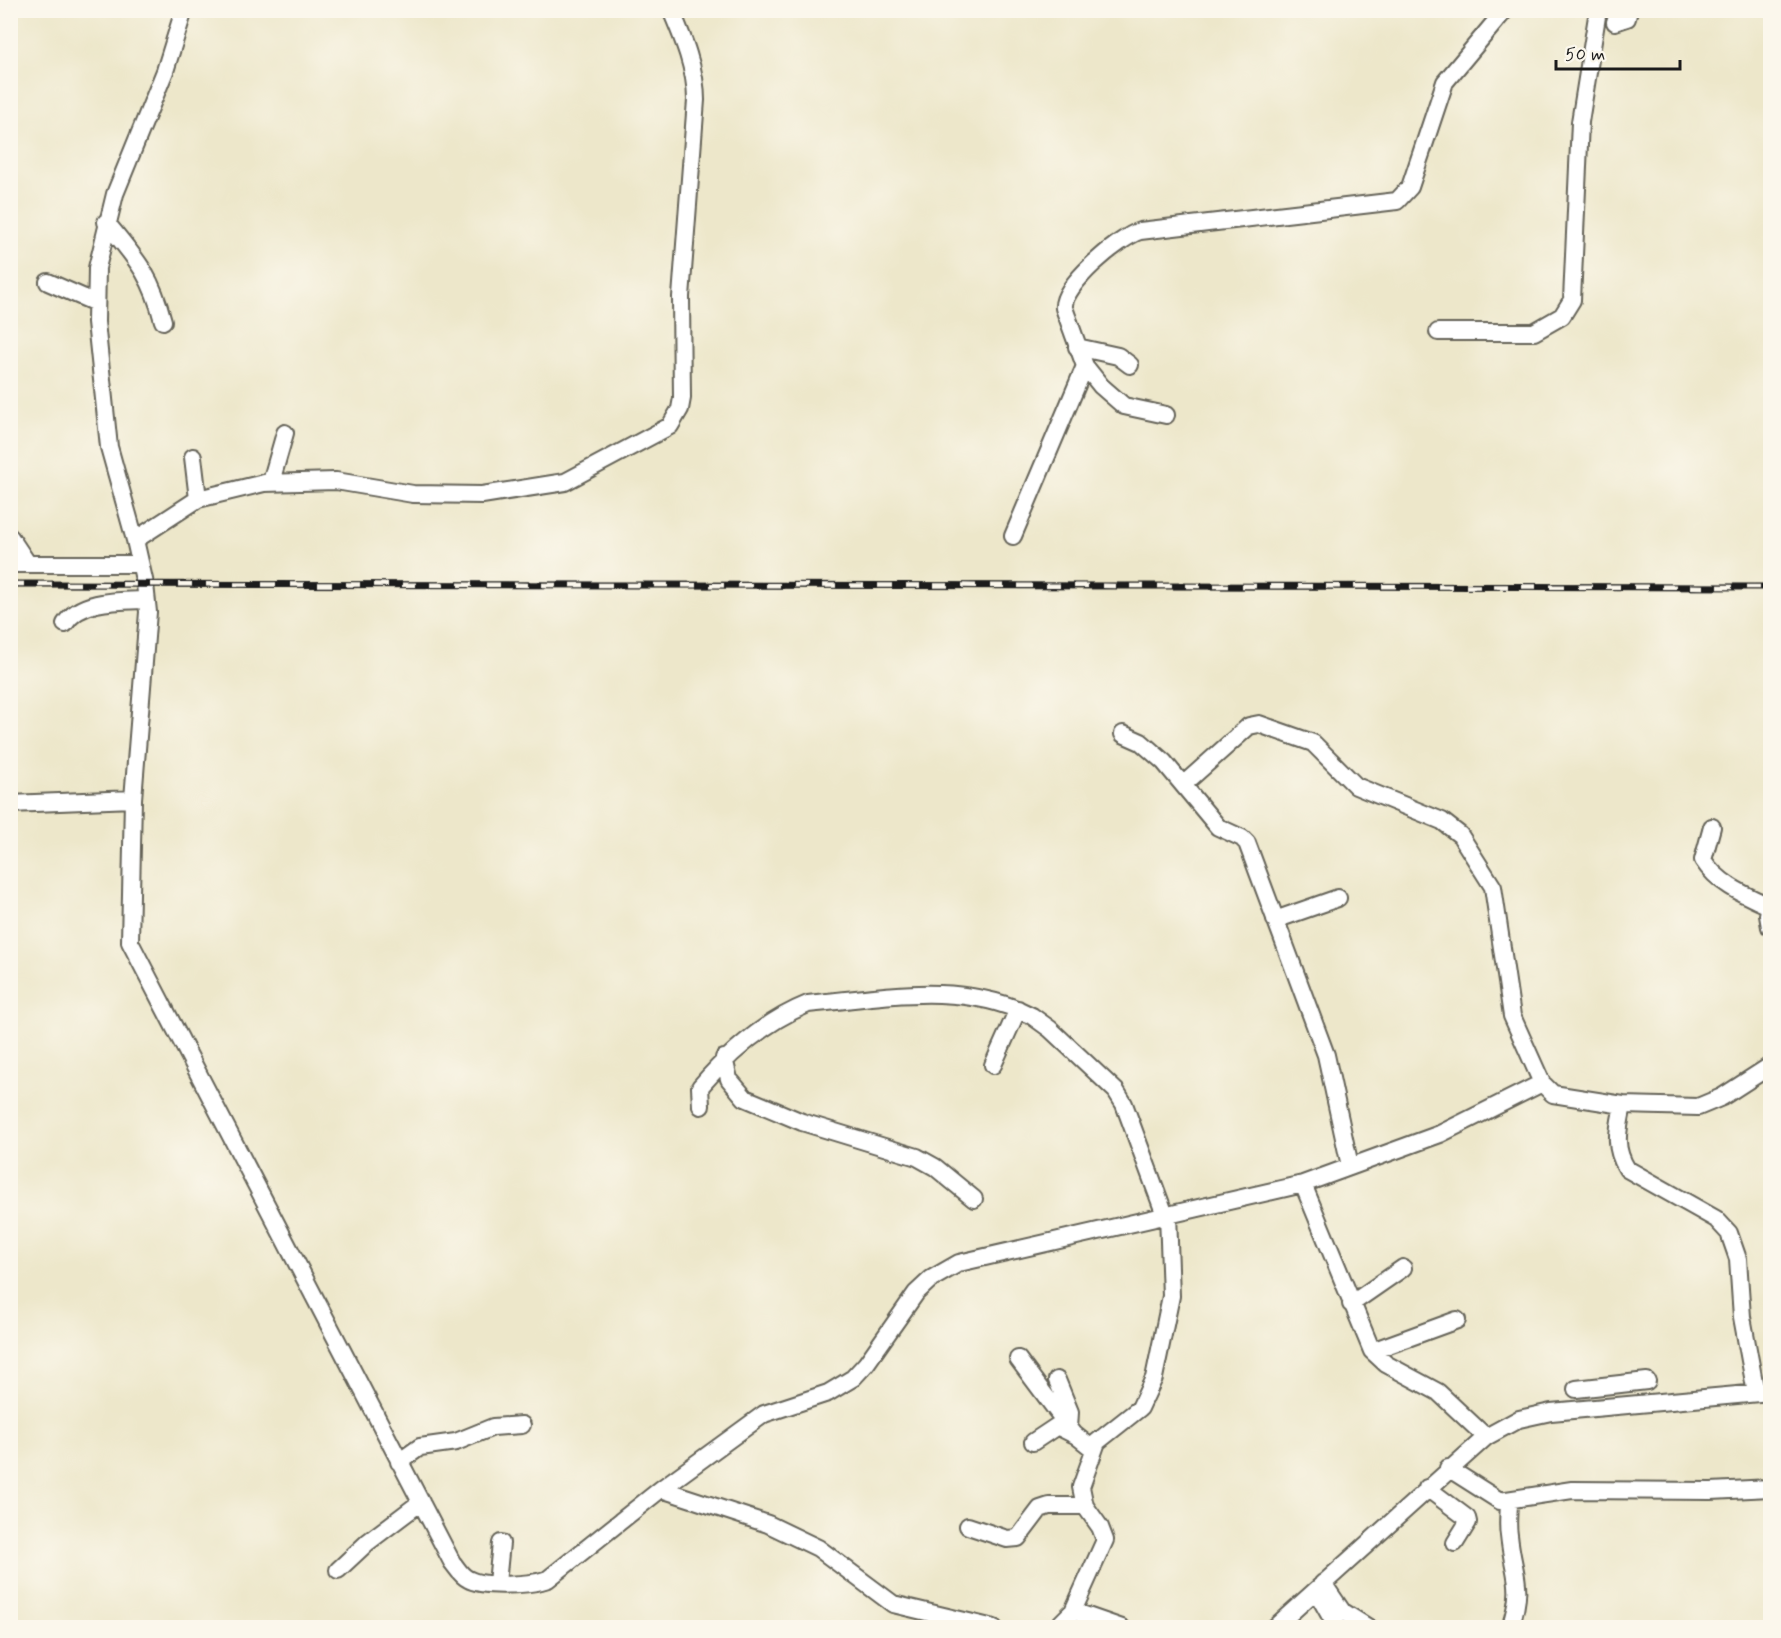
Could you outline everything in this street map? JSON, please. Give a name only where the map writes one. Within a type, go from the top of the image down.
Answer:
[{"type":"street","points":[[184,10],[165,71],[106,222],[98,268],[96,303],[109,447],[135,540],[147,612],[133,800],[129,932],[133,951],[420,1502],[452,1562],[463,1576],[475,1582],[497,1583],[526,1584],[548,1579],[661,1489],[764,1414],[828,1393],[853,1378],[866,1364],[916,1293],[943,1271],[959,1263],[1303,1184],[1440,1134],[1542,1083]]},
{"type":"street","points":[[135,540],[198,499],[271,482],[336,481],[421,495],[491,495],[576,478],[662,431],[676,418],[682,398],[681,297],[696,100],[693,77],[681,33],[671,10]]},
{"type":"street","points":[[1166,415],[1124,406],[1101,386],[1085,366],[1064,308],[1065,296],[1070,288],[1128,235],[1140,231],[1389,203],[1405,195],[1410,187],[1445,82],[1505,10]]},
{"type":"street","points":[[1438,332],[1534,332],[1562,316],[1572,300],[1581,122],[1598,10]]},
{"type":"street","points":[[1616,22],[1627,18],[1629,10]]},
{"type":"street","points":[[106,222],[155,289],[163,321]]},
{"type":"street","points":[[48,282],[96,303]]},
{"type":"street","points":[[1077,347],[1118,356],[1130,365]]},
{"type":"street","points":[[1013,536],[1085,366]]},
{"type":"street","points":[[271,482],[285,433]]},
{"type":"street","points":[[193,457],[198,499]]},
{"type":"street","points":[[10,537],[28,564]]},
{"type":"street","points":[[10,564],[140,564]]},
{"type":"street","points":[[65,624],[71,614],[89,605],[146,600]]},
{"type":"street","points":[[1184,784],[1249,726],[1259,724],[1313,744],[1356,786],[1453,827],[1493,887],[1510,1008],[1542,1083],[1561,1097],[1623,1105],[1698,1107],[1722,1097],[1770,1066]]},
{"type":"street","points":[[1123,734],[1141,742],[1184,784],[1218,827],[1242,838],[1247,843],[1326,1054],[1350,1166]]},
{"type":"street","points":[[10,804],[133,800]]},
{"type":"street","points":[[1712,827],[1703,860],[1708,868],[1726,883],[1770,905],[1770,927]]},
{"type":"street","points":[[1275,920],[1338,898]]},
{"type":"street","points":[[701,1106],[700,1087],[724,1058],[781,1017],[808,1004],[950,993],[1018,1009],[1050,1029],[1116,1091],[1124,1104],[1167,1214],[1171,1296],[1154,1378],[1140,1408],[1104,1435],[1094,1449],[1082,1487],[1082,1506]]},
{"type":"street","points":[[993,1065],[1018,1009]]},
{"type":"street","points":[[724,1058],[729,1079],[745,1098],[802,1122],[917,1157],[935,1167],[974,1199]]},
{"type":"street","points":[[1274,1628],[1448,1468],[1486,1437],[1519,1419],[1536,1414],[1763,1393],[1742,1317],[1738,1260],[1729,1233],[1716,1219],[1628,1169],[1619,1155],[1616,1135],[1623,1105]]},
{"type":"street","points":[[1303,1184],[1372,1351],[1386,1364],[1438,1392],[1486,1437]]},
{"type":"street","points":[[1352,1304],[1404,1268]]},
{"type":"street","points":[[1372,1351],[1457,1320]]},
{"type":"street","points":[[1018,1359],[1072,1431],[1094,1449]]},
{"type":"street","points":[[1056,1380],[1070,1412],[1072,1431]]},
{"type":"street","points":[[1576,1389],[1647,1381]]},
{"type":"street","points":[[1607,1385],[1609,1407]]},
{"type":"street","points":[[399,1462],[420,1447],[456,1442],[493,1427],[522,1425]]},
{"type":"street","points":[[1032,1442],[1057,1426],[1072,1431]]},
{"type":"street","points":[[1448,1468],[1494,1498],[1509,1501],[1572,1490],[1711,1491],[1770,1488]]},
{"type":"street","points":[[1427,1488],[1467,1518],[1468,1522],[1455,1543]]},
{"type":"street","points":[[661,1489],[768,1524],[818,1548],[893,1604],[994,1628]]},
{"type":"street","points":[[1056,1628],[1074,1611],[1105,1540],[1100,1527],[1082,1506],[1057,1492]]},
{"type":"street","points":[[1509,1501],[1509,1534],[1518,1581],[1518,1604],[1510,1628]]},
{"type":"street","points":[[338,1570],[368,1542],[420,1502]]},
{"type":"street","points":[[968,1526],[1007,1539],[1018,1538],[1040,1509],[1082,1506]]},
{"type":"street","points":[[497,1583],[501,1543]]},
{"type":"street","points":[[1319,1586],[1337,1628]]},
{"type":"street","points":[[1319,1586],[1342,1611],[1369,1628]]},
{"type":"street","points":[[1074,1611],[1122,1628]]},
{"type":"railway","points":[[10,584],[1770,587]]}]
